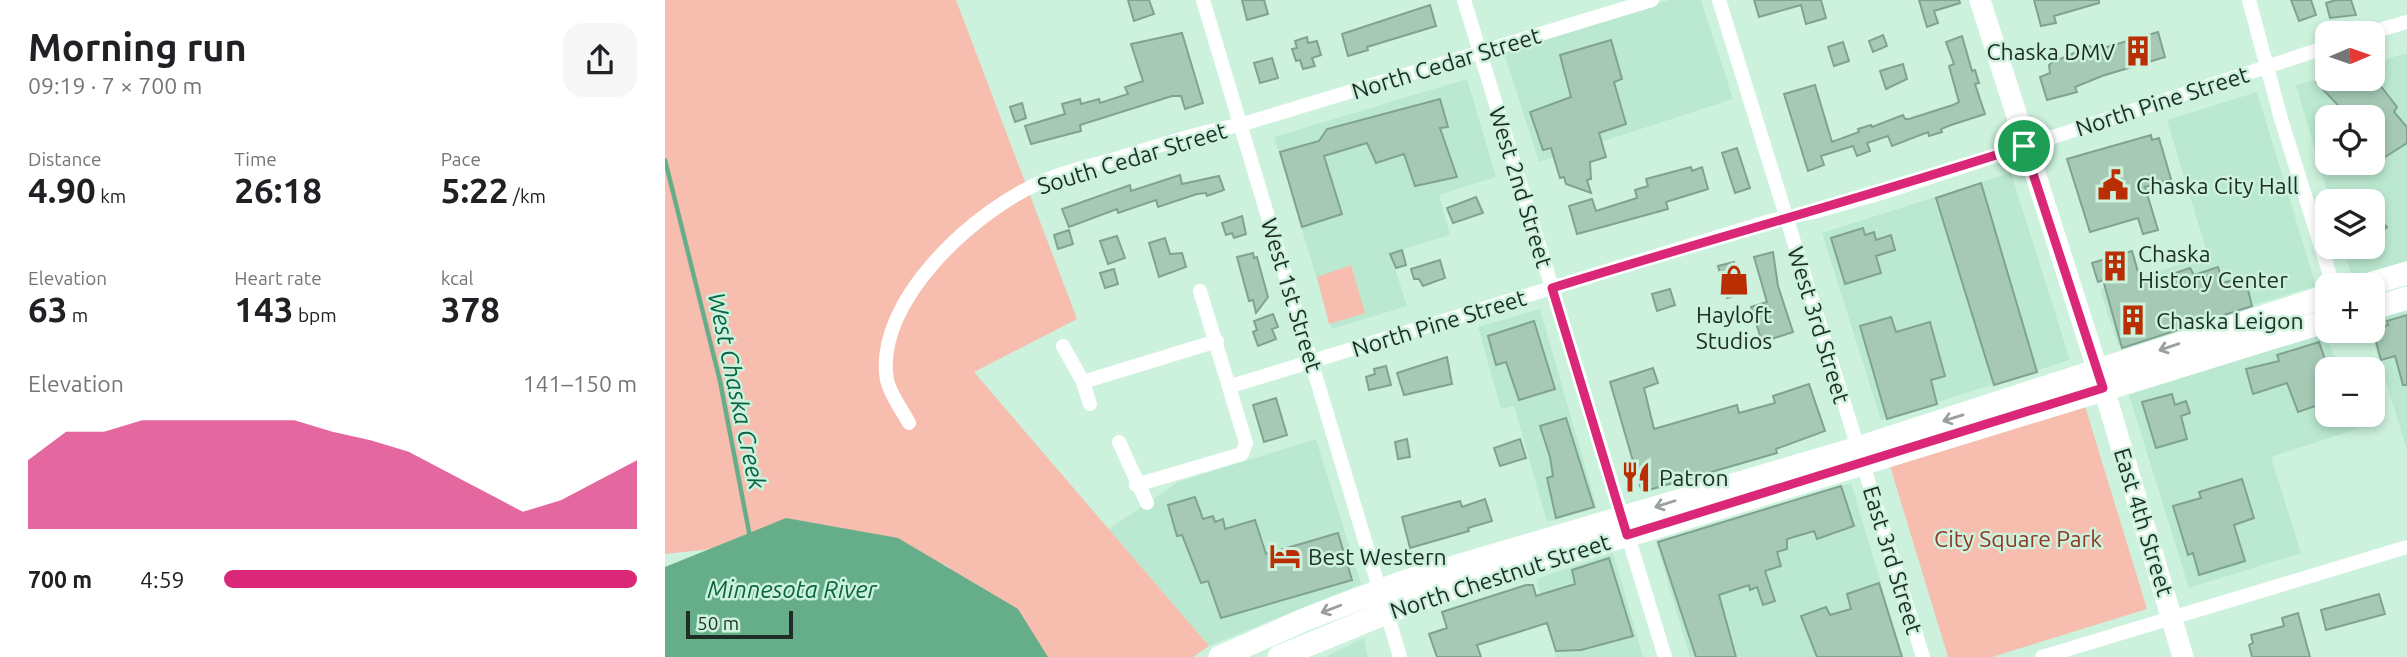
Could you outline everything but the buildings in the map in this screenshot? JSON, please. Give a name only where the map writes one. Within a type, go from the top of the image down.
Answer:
[{"type":"main road","points":[[2385,279],[2407,273]]},
{"type":"main road","points":[[2385,304],[2407,298]]},
{"type":"main road","name":"North Chestnut Street","points":[[1220,657],[1383,602],[1504,570],[1625,526],[1860,456],[2100,380],[2315,300]]},
{"type":"main road","name":"North Chestnut Street","points":[[2100,380],[2315,324]]},
{"type":"main road","name":"North Chestnut Street","points":[[1279,657],[1383,602]]},
{"type":"street","name":"West 1st Street","points":[[1203,0],[1401,657]]},
{"type":"street","name":"West 2nd Street","points":[[1464,0],[1665,657]]},
{"type":"street","name":"North Cedar Street","points":[[1240,125],[1652,0]]},
{"type":"street","name":"West 3rd Street","points":[[1719,0],[1860,456]]},
{"type":"street","name":"East 4th Street","points":[[1980,0],[2100,380],[2183,657]]},
{"type":"street","points":[[2249,0],[2329,273]]},
{"type":"street","points":[[2385,28],[2407,22]]},
{"type":"street","name":"North Pine Street","points":[[1231,386],[1786,218],[1885,192],[2315,51]]},
{"type":"street","name":"South Cedar Street","points":[[909,423],[887,382],[886,348],[901,305],[934,261],[996,207],[1045,180],[1190,136],[1240,125]]},
{"type":"street","points":[[1136,485],[1242,454],[1246,443],[1231,386],[1200,291]]},
{"type":"street","points":[[1083,382],[1217,341]]},
{"type":"street","points":[[1063,345],[1083,382],[1090,404]]},
{"type":"street","points":[[1119,442],[1136,485],[1147,503]]},
{"type":"street","name":"East 3rd Street","points":[[1860,456],[1923,657]]},
{"type":"street","points":[[2042,657],[2407,547]]},
{"type":"shaded area","points":[[1669,0],[1701,0],[1733,99],[1539,162],[1504,53]]},
{"type":"shaded area","points":[[2407,53],[2407,261],[2366,273],[2351,273],[2347,259],[2385,259],[2385,189],[2326,189],[2322,175],[2385,175],[2385,105],[2315,105],[2315,150],[2296,85],[2315,79],[2315,91],[2385,91],[2385,59]]},
{"type":"shaded area","points":[[1467,79],[1496,177],[1439,195],[1450,235],[1390,253],[1407,306],[1332,329],[1274,137]]},
{"type":"shaded area","points":[[2257,92],[2315,286],[2118,346],[2100,289],[2208,256],[2167,120]]},
{"type":"shaded area","points":[[2011,173],[2070,360],[1881,420],[1822,233]]},
{"type":"shaded area","points":[[1540,309],[1597,508],[1547,522],[1514,406],[1501,409],[1478,327]]},
{"type":"shaded area","points":[[2407,311],[2407,450],[2385,379],[2385,357],[2378,357],[2374,343],[2385,343],[2385,317]]},
{"type":"shaded area","points":[[2315,336],[2315,343],[2330,343],[2334,357],[2315,357],[2315,427],[2357,429],[2271,457],[2301,553],[2189,588],[2129,395]]},
{"type":"shaded area","points":[[1316,439],[1361,584],[1209,646],[1109,529],[1178,482]]},
{"type":"shaded area","points":[[1851,483],[1903,657],[1690,657],[1656,542]]},
{"type":"shaded area","points":[[1613,553],[1643,657],[1556,657],[1536,579]]},
{"type":"shaded area","points":[[1364,638],[1368,657],[1325,657]]},
{"type":"green space","points":[[665,0],[956,0],[1077,319],[974,372],[1209,646],[1193,657],[1037,657],[946,565],[758,544],[665,554]]},
{"type":"green space","points":[[1351,265],[1365,313],[1329,324],[1317,277]]},
{"type":"green space","name":"City Square Park","points":[[2085,406],[2147,609],[1992,657],[1948,657],[1890,466]]},
{"type":"water","name":"Minnesota River","points":[[786,518],[898,538],[1018,609],[1048,657],[665,657],[665,567]]},
{"type":"waterway","name":"West Chaska Creek","points":[[665,160],[720,381],[750,537]]},
{"type":"place","name":"Chaska DMV","points":[[2138,51]]},
{"type":"place","name":"Chaska City Hall","points":[[2113,185]]},
{"type":"place","name":"Chaska History Center","points":[[2115,266]]},
{"type":"place","name":"Hayloft Studios","points":[[1734,280]]},
{"type":"place","name":"Chaska Leigon","points":[[2133,320]]},
{"type":"place","name":"Patron","points":[[1636,477]]},
{"type":"place","name":"Best Western","points":[[1285,556]]},
{"type":"route","points":[[2024,146],[2103,388],[1627,535],[1552,288],[1770,221],[1885,192],[2024,146]]}]
